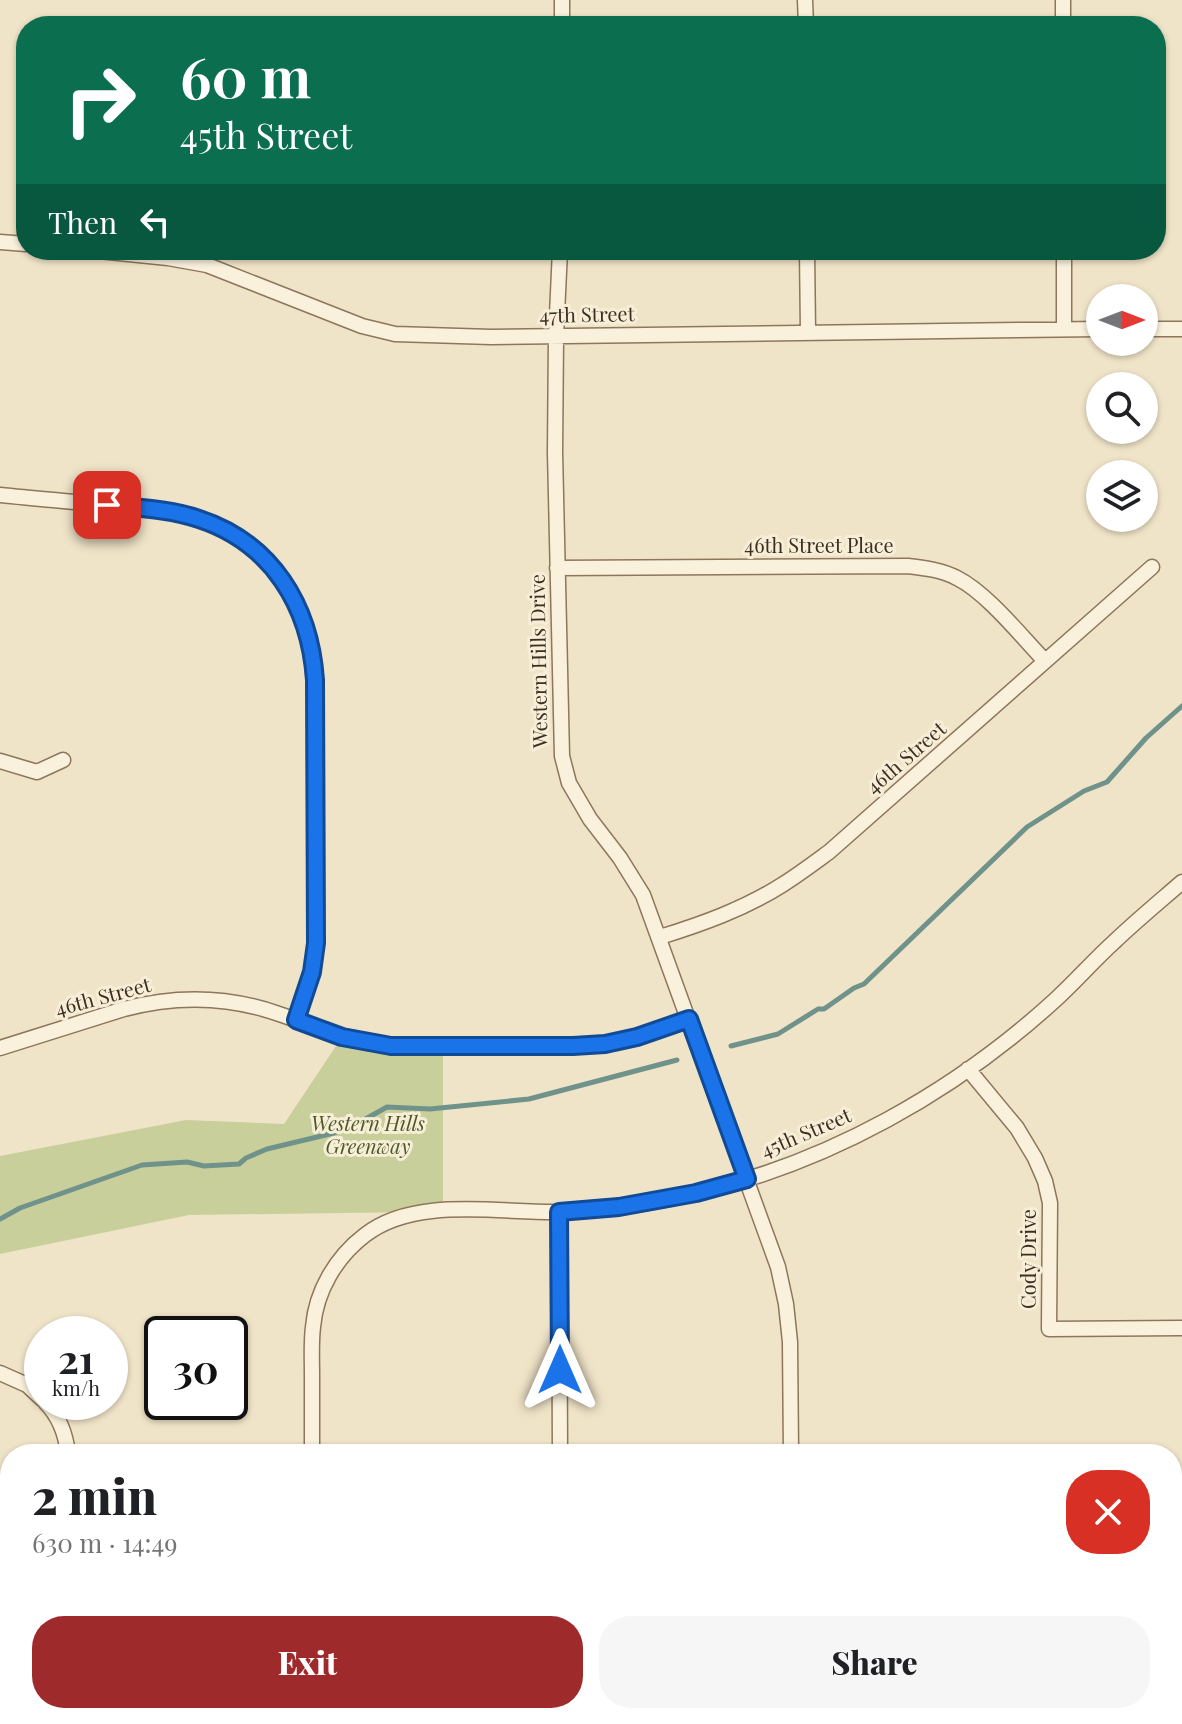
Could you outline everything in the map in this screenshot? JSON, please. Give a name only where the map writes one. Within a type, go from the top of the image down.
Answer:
[{"type":"street","name":"47th Street","points":[[179,260],[207,265],[362,326],[395,334],[491,337],[1086,329]]},
{"type":"street","name":"Western Hills Drive","points":[[560,260],[556,336],[557,568],[562,756],[569,783],[643,895],[778,1267],[790,1342],[791,1444]]},
{"type":"street","points":[[807,260],[808,332]]},
{"type":"street","points":[[1064,260],[1064,329]]},
{"type":"street","points":[[1158,329],[1182,329]]},
{"type":"street","points":[[0,495],[160,510],[200,519],[226,530],[250,547],[270,565],[298,607],[308,630],[315,680],[316,943],[312,972],[296,1020]]},
{"type":"street","name":"46th Street Place","points":[[557,568],[908,566],[932,569],[956,577],[977,590],[1045,661]]},
{"type":"street","name":"46th Street","points":[[660,937],[743,907],[782,885],[829,852],[1152,567]]},
{"type":"street","points":[[0,761],[37,772],[63,760]]},
{"type":"street","name":"45th Street","points":[[312,1444],[313,1326],[318,1299],[330,1274],[346,1252],[366,1234],[390,1220],[416,1212],[559,1212],[619,1207],[696,1193],[771,1172],[828,1149],[908,1108],[984,1059],[1054,1002],[1113,943],[1182,882]]},
{"type":"street","name":"46th Street","points":[[0,1048],[145,1003],[178,999],[244,1003],[342,1037],[391,1046],[605,1044],[637,1037],[689,1019]]},
{"type":"street","name":"Cody Drive","points":[[968,1069],[1017,1128],[1045,1181],[1050,1203],[1049,1329],[1182,1328]]},
{"type":"street","points":[[559,1212],[560,1444]]},
{"type":"street","points":[[0,1373],[24,1384]]},
{"type":"street","points":[[57,1420],[66,1435],[67,1444]]},
{"type":"green space","name":"Western Hills Greenway","points":[[342,1037],[443,1046],[443,1210],[189,1215],[0,1254],[0,1156],[186,1120],[284,1124]]},
{"type":"waterway","points":[[731,1046],[778,1034],[864,984],[1027,827],[1084,791],[1107,782],[1146,738],[1182,706]]},
{"type":"waterway","points":[[0,1219],[20,1208],[142,1165],[187,1162],[204,1166],[239,1164],[267,1149],[353,1126],[387,1107],[430,1109],[529,1099],[677,1060]]},
{"type":"route","points":[[107,505],[175,512],[226,530],[270,565],[286,586],[308,630],[315,680],[316,943],[312,972],[296,1020],[342,1037],[391,1046],[573,1046],[605,1044],[637,1037],[689,1019],[747,1179],[696,1193],[619,1207],[559,1212],[560,1370]]}]
